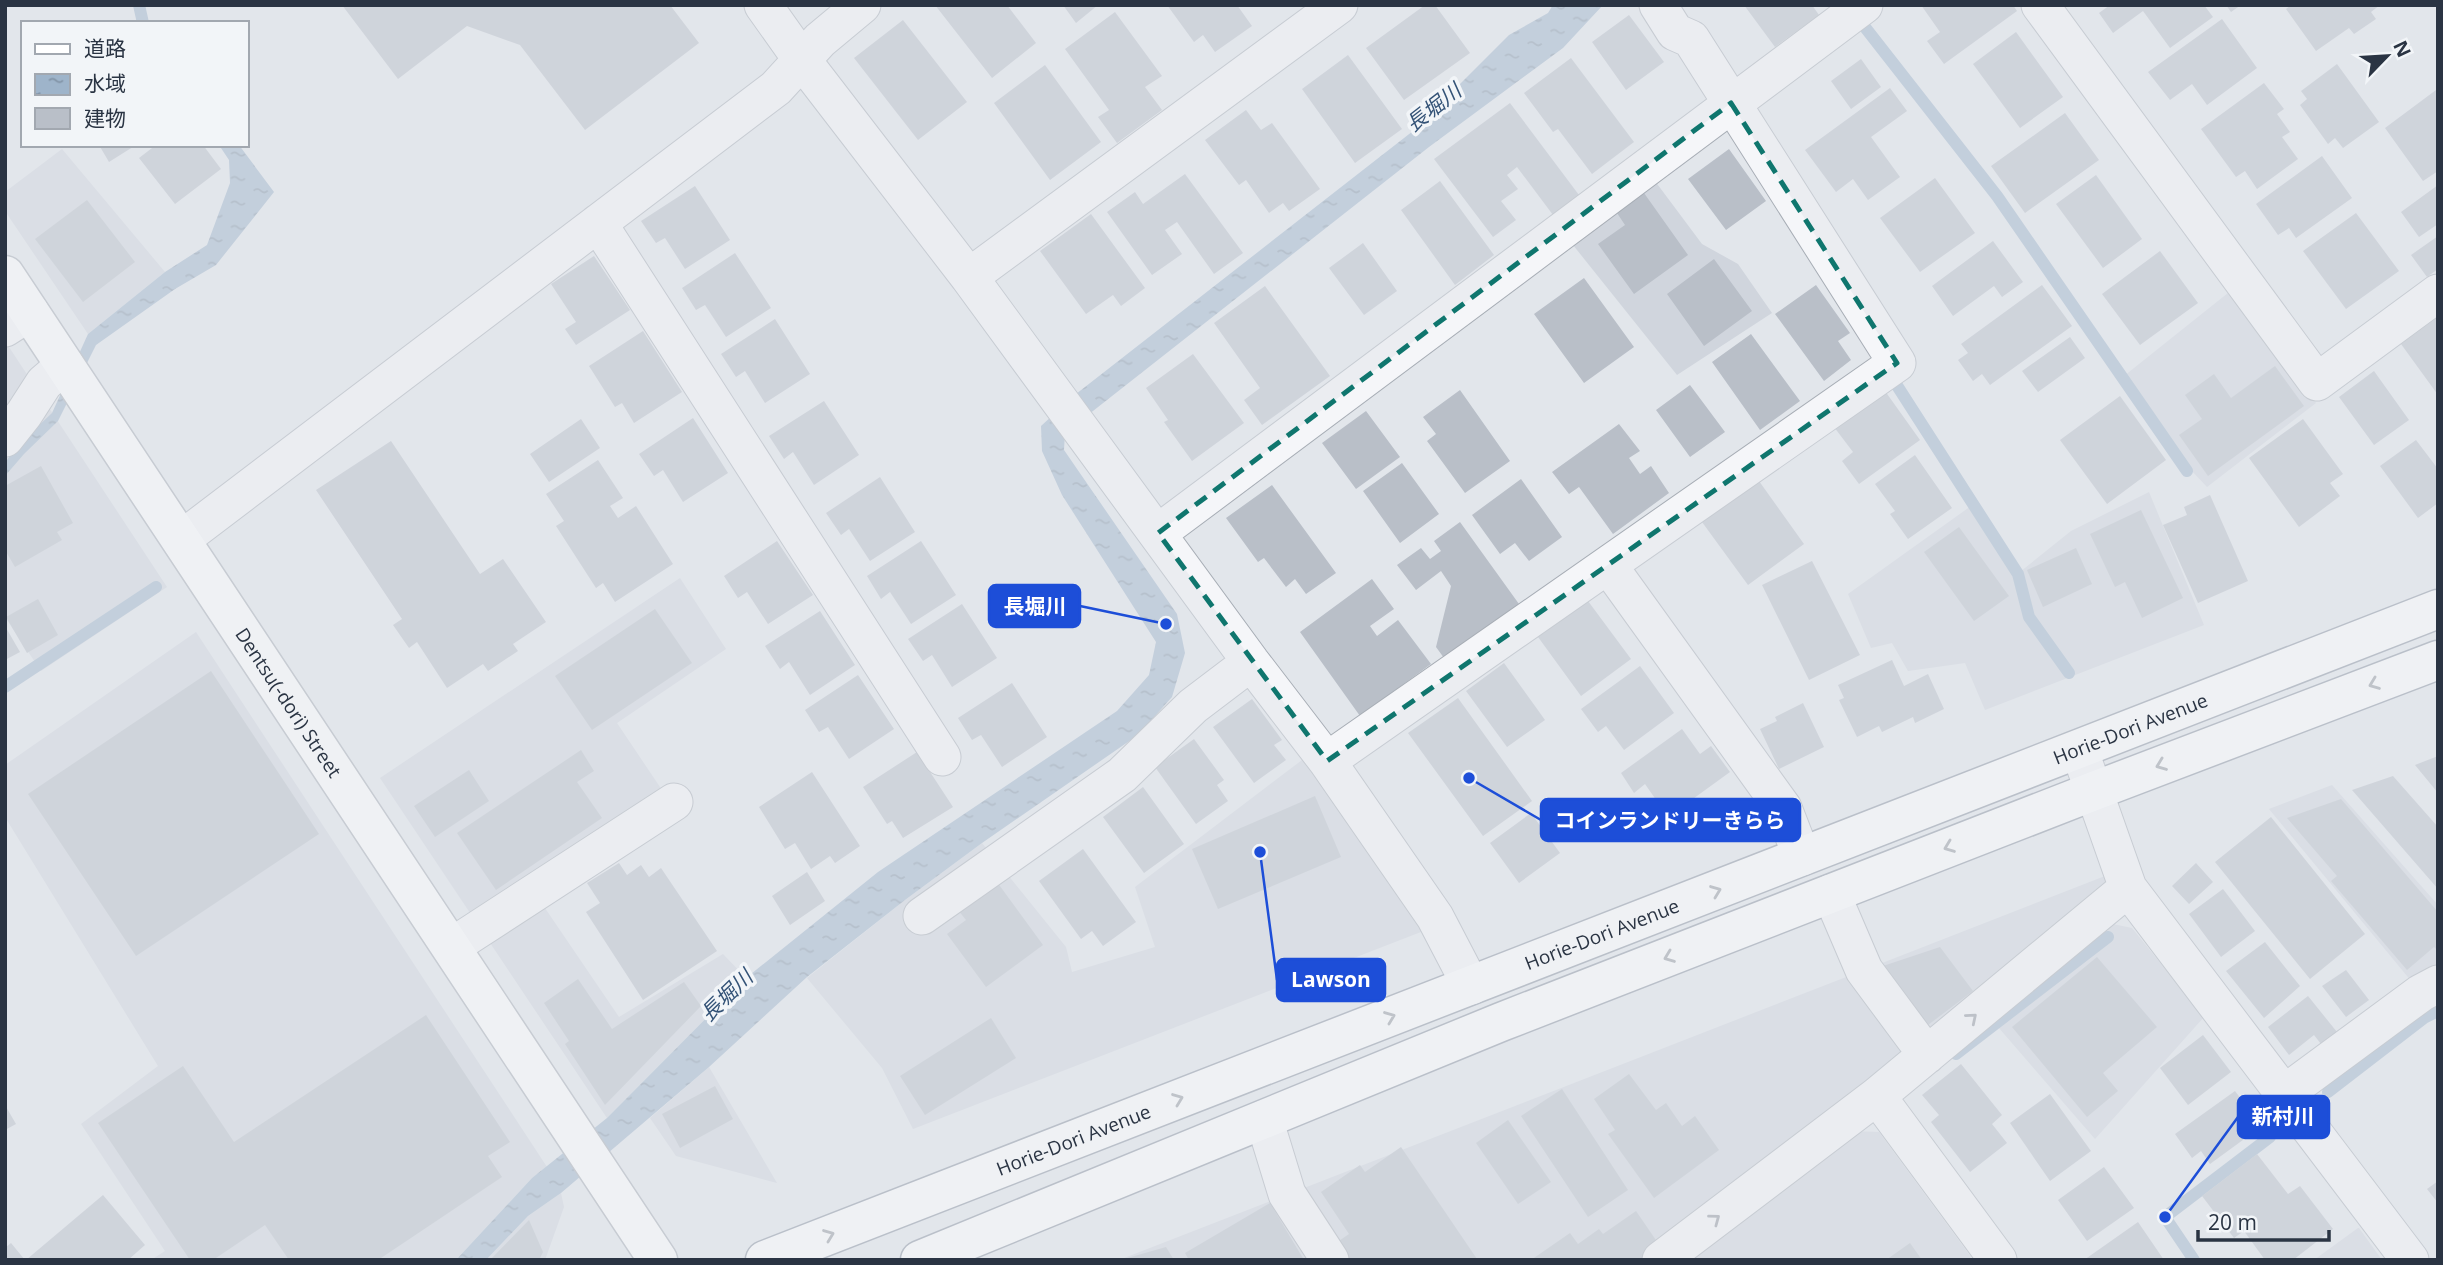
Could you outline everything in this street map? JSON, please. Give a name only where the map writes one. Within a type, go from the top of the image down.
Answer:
[{"type":"main road","name":"Dentsu(-dori) Street","points":[[5,275],[18,320],[65,365],[658,1260]]},
{"type":"main road","name":"Horie-Dori Avenue","points":[[765,1260],[2438,609]]},
{"type":"main road","points":[[920,1260],[1501,1022],[2094,790],[2438,660]]},
{"type":"street","points":[[763,5],[802,60],[969,277],[1069,416],[1327,761],[1435,917],[1471,986]]},
{"type":"street","points":[[182,539],[776,88],[820,40],[862,5]]},
{"type":"street","points":[[969,277],[1339,5]]},
{"type":"street","points":[[1327,761],[1897,363],[1690,39],[1675,32],[1658,5]]},
{"type":"street","points":[[1158,533],[1864,5]]},
{"type":"street","points":[[2040,5],[2317,382],[2438,293]]},
{"type":"street","points":[[598,223],[942,757]]},
{"type":"street","points":[[5,438],[44,383],[65,365]]},
{"type":"street","points":[[1608,565],[1783,808],[1802,857]]},
{"type":"street","points":[[922,916],[1122,775],[1193,706],[1251,662]]},
{"type":"street","points":[[2079,749],[2128,888],[2410,1260]]},
{"type":"street","points":[[451,947],[674,802]]},
{"type":"street","points":[[1661,1260],[1877,1096],[2128,888]]},
{"type":"street","points":[[1831,893],[1864,970],[1927,1055]]},
{"type":"street","points":[[2284,1094],[2421,993],[2438,984]]},
{"type":"street","points":[[1877,1096],[1998,1260]]},
{"type":"street","points":[[1264,1119],[1287,1194],[1330,1260]]},
{"type":"highlighted area","points":[[1731,103],[1897,363],[1327,761],[1158,533]]},
{"type":"shaded area","points":[[62,149],[165,272],[88,334],[5,211],[5,192]]},
{"type":"shaded area","points":[[1652,177],[1702,244],[1738,264],[1772,313],[1677,375],[1569,240]]},
{"type":"shaded area","points":[[2233,289],[2316,403],[2207,487],[2191,470],[2124,376]]},
{"type":"shaded area","points":[[5,341],[167,587],[41,671],[5,617]]},
{"type":"shaded area","points":[[2149,492],[2204,625],[1985,710],[1965,663],[1908,671],[1892,643],[1871,648],[1848,594],[1971,506],[2015,576],[2071,531]]},
{"type":"shaded area","points":[[680,578],[726,649],[617,723],[668,799],[532,889],[619,1017],[723,954],[746,978],[607,1118],[380,778]]},
{"type":"shaded area","points":[[196,632],[547,1167],[532,1178],[456,1260],[151,1260],[165,1251],[81,1124],[158,1066],[5,817],[5,765]]},
{"type":"shaded area","points":[[1306,757],[1426,930],[913,1129],[882,1068],[807,978],[982,843],[1066,947],[1072,972],[1155,947],[1135,887]]},
{"type":"shaded area","points":[[2332,785],[2438,905],[2438,967],[2412,982],[2269,809]]},
{"type":"shaded area","points":[[2105,876],[2106,887],[1925,1040],[1872,967]]},
{"type":"shaded area","points":[[2103,922],[2132,928],[2204,1017],[2095,1139],[1992,1020]]},
{"type":"shaded area","points":[[1854,974],[1912,1051],[1644,1260],[1119,1260]]},
{"type":"shaded area","points":[[709,1067],[777,1183],[676,1156],[650,1118]]},
{"type":"shaded area","points":[[1851,1131],[1879,1132],[1971,1257],[1967,1260],[1690,1260]]},
{"type":"shaded area","points":[[561,1193],[564,1207],[545,1260],[486,1260],[528,1216]]},
{"type":"shaded area","points":[[2358,1228],[2382,1260],[2314,1260]]},
{"type":"water","points":[[1553,5],[1603,5],[1563,48],[1429,147],[1065,433],[1064,450],[1177,614],[1185,653],[1172,697],[1138,735],[982,843],[807,977],[709,1067],[561,1193],[528,1216],[486,1260],[456,1260],[532,1178],[607,1118],[746,978],[878,872],[1117,711],[1149,675],[1156,642],[1062,495],[1042,451],[1041,426],[1076,394],[1413,131],[1509,35],[1548,13]]},
{"type":"water","points":[[220,147],[240,147],[274,192],[216,265],[175,289],[96,345],[58,421],[5,476],[5,463],[16,447],[52,413],[88,334],[165,272],[207,245],[230,183],[229,160]]},
{"type":"building","points":[[342,5],[670,5],[699,43],[585,130],[520,45],[467,26],[398,79]]},
{"type":"building","points":[[935,5],[1007,5],[1036,43],[992,78]]},
{"type":"building","points":[[1063,5],[1098,5],[1076,23]]},
{"type":"building","points":[[1167,5],[1237,5],[1252,26],[1215,52],[1203,35],[1194,42]]},
{"type":"building","points":[[1425,5],[1435,5],[1470,53],[1404,100],[1366,48]]},
{"type":"building","points":[[1744,5],[1812,5],[1819,15],[1775,47]]},
{"type":"building","points":[[1921,5],[2013,5],[2017,11],[1944,64],[1927,41],[1940,32]]},
{"type":"building","points":[[2110,5],[2204,5],[2213,17],[2170,48],[2143,11],[2113,33],[2099,13]]},
{"type":"building","points":[[2226,5],[2241,5],[2231,12]]},
{"type":"building","points":[[2291,5],[2380,5],[2371,12],[2376,19],[2354,34],[2349,28],[2316,51],[2286,9]]},
{"type":"building","points":[[1115,12],[1162,76],[1145,87],[1162,110],[1117,143],[1098,117],[1109,110],[1065,49]]},
{"type":"building","points":[[1629,15],[1664,62],[1626,90],[1592,42]]},
{"type":"building","points":[[2222,19],[2257,68],[2207,105],[2192,84],[2170,100],[2148,72]]},
{"type":"building","points":[[903,20],[967,102],[918,140],[854,58]]},
{"type":"building","points":[[2016,32],[2063,97],[2020,128],[1973,64]]},
{"type":"building","points":[[1348,55],[1402,129],[1355,163],[1302,89]]},
{"type":"building","points":[[1571,58],[1634,142],[1592,174],[1558,129],[1553,132],[1524,93]]},
{"type":"building","points":[[1861,59],[1881,87],[1851,109],[1831,81]]},
{"type":"building","points":[[2337,64],[2379,122],[2343,148],[2335,138],[2328,144],[2300,105],[2307,99],[2301,91]]},
{"type":"building","points":[[1045,65],[1101,142],[1050,180],[994,103]]},
{"type":"building","points":[[2264,83],[2284,109],[2277,114],[2290,132],[2282,137],[2298,159],[2257,189],[2245,171],[2236,177],[2201,129]]},
{"type":"building","points":[[1890,88],[1907,111],[1871,137],[1900,177],[1868,200],[1853,179],[1836,192],[1805,150]]},
{"type":"building","points":[[2436,90],[2438,171],[2423,181],[2385,128]]},
{"type":"building","points":[[1510,103],[1579,195],[1553,215],[1517,167],[1507,175],[1518,189],[1501,201],[1516,220],[1493,237],[1434,159]]},
{"type":"building","points":[[1246,110],[1261,130],[1272,123],[1320,189],[1289,211],[1283,203],[1269,213],[1246,180],[1239,185],[1205,140]]},
{"type":"building","points":[[2065,113],[2099,160],[2025,213],[1991,166]]},
{"type":"building","points":[[100,147],[133,147],[109,162]]},
{"type":"building","points":[[153,147],[204,147],[221,169],[175,204],[139,158]]},
{"type":"building","points":[[1729,149],[1766,201],[1726,230],[1688,179]]},
{"type":"building","points":[[2322,156],[2352,198],[2296,238],[2289,228],[2278,235],[2256,204]]},
{"type":"building","points":[[1185,174],[1243,253],[1214,274],[1177,222],[1165,230],[1182,254],[1152,275],[1107,212],[1135,192],[1143,204]]},
{"type":"building","points":[[2096,175],[2142,239],[2103,268],[2056,204]]},
{"type":"building","points":[[1935,178],[1975,233],[1920,272],[1880,218]]},
{"type":"building","points":[[1440,181],[1494,255],[1455,285],[1401,210]]},
{"type":"building","points":[[2438,185],[2438,224],[2419,237],[2401,212]]},
{"type":"building","points":[[695,186],[730,240],[685,269],[665,238],[656,243],[641,221]]},
{"type":"building","points":[[1644,193],[1688,255],[1634,294],[1598,244],[1625,225],[1617,213]]},
{"type":"building","points":[[87,200],[135,262],[83,302],[35,239]]},
{"type":"building","points":[[2356,213],[2399,271],[2346,309],[2303,251]]},
{"type":"building","points":[[1091,214],[1145,288],[1121,306],[1113,295],[1086,314],[1040,251]]},
{"type":"building","points":[[2438,236],[2438,269],[2427,277],[2411,255]]},
{"type":"building","points":[[1993,241],[2023,282],[2002,297],[1994,286],[1953,316],[1932,286]]},
{"type":"building","points":[[1363,243],[1397,291],[1364,315],[1329,268]]},
{"type":"building","points":[[2160,251],[2198,303],[2140,345],[2102,294]]},
{"type":"building","points":[[735,253],[771,308],[726,337],[705,305],[696,310],[682,288]]},
{"type":"building","points":[[594,256],[630,310],[576,345],[565,329],[576,322],[551,284]]},
{"type":"building","points":[[1714,259],[1752,311],[1704,346],[1667,294]]},
{"type":"building","points":[[1584,278],[1634,347],[1584,383],[1534,314]]},
{"type":"building","points":[[1816,285],[1850,333],[1838,341],[1851,360],[1824,381],[1775,314]]},
{"type":"building","points":[[2042,285],[2072,326],[1990,385],[1982,374],[1973,381],[1958,360],[1968,353],[1961,344]]},
{"type":"building","points":[[1265,286],[1330,376],[1262,425],[1244,400],[1260,388],[1214,323]]},
{"type":"building","points":[[2438,317],[2438,395],[2401,344]]},
{"type":"building","points":[[775,319],[810,374],[765,403],[745,371],[736,377],[721,354]]},
{"type":"building","points":[[643,331],[682,392],[634,423],[622,403],[615,407],[589,366]]},
{"type":"building","points":[[1751,334],[1800,401],[1760,430],[1712,362]]},
{"type":"building","points":[[2070,337],[2085,358],[2038,392],[2022,371]]},
{"type":"building","points":[[1193,354],[1244,423],[1192,461],[1164,422],[1168,420],[1146,388]]},
{"type":"building","points":[[2275,366],[2304,406],[2208,476],[2179,435],[2202,419],[2185,395],[2214,374],[2231,398]]},
{"type":"building","points":[[2374,371],[2409,420],[2374,445],[2339,397]]},
{"type":"building","points":[[1690,385],[1725,432],[1690,457],[1656,410]]},
{"type":"building","points":[[1460,390],[1510,461],[1465,493],[1427,441],[1436,434],[1423,417]]},
{"type":"building","points":[[1885,391],[1920,440],[1859,484],[1842,461],[1853,452],[1834,427]]},
{"type":"building","points":[[2120,396],[2166,460],[2107,504],[2060,440]]},
{"type":"building","points":[[824,401],[859,455],[814,485],[793,452],[784,459],[769,436]]},
{"type":"building","points":[[1366,411],[1400,457],[1356,489],[1322,443]]},
{"type":"building","points":[[693,418],[728,473],[683,502],[663,470],[654,476],[639,454]]},
{"type":"building","points":[[581,419],[600,448],[549,482],[530,454]]},
{"type":"building","points":[[2303,419],[2343,474],[2330,483],[2340,496],[2299,527],[2249,458]]},
{"type":"building","points":[[1619,424],[1640,451],[1629,458],[1640,474],[1651,466],[1669,493],[1613,534],[1579,487],[1569,494],[1552,472]]},
{"type":"building","points":[[2416,440],[2438,469],[2438,503],[2418,518],[2380,466]]},
{"type":"building","points":[[391,441],[480,574],[503,559],[546,622],[513,644],[518,651],[488,671],[483,664],[447,688],[417,642],[409,648],[393,625],[402,619],[316,490]]},
{"type":"building","points":[[1915,455],[1952,508],[1908,539],[1890,514],[1895,511],[1875,484]]},
{"type":"building","points":[[598,460],[623,498],[610,506],[618,518],[636,506],[673,564],[615,602],[603,583],[596,588],[556,526],[564,521],[546,494]]},
{"type":"building","points":[[1402,463],[1439,514],[1400,543],[1363,491]]},
{"type":"building","points":[[41,466],[73,523],[57,532],[62,540],[15,567],[5,550],[5,486]]},
{"type":"building","points":[[880,477],[915,532],[870,561],[849,529],[841,535],[826,513]]},
{"type":"building","points":[[1521,479],[1562,537],[1529,561],[1515,543],[1500,554],[1472,515]]},
{"type":"building","points":[[1759,481],[1804,544],[1748,585],[1702,522]]},
{"type":"building","points":[[1272,485],[1336,573],[1306,594],[1295,579],[1286,587],[1264,558],[1258,562],[1226,518]]},
{"type":"building","points":[[2210,495],[2248,581],[2198,603],[2163,525],[2187,515],[2184,507]]},
{"type":"building","points":[[2141,510],[2183,598],[2142,618],[2125,582],[2115,587],[2090,534]]},
{"type":"building","points":[[1460,522],[1519,604],[1444,658],[1436,647],[1451,586],[1441,571],[1416,590],[1397,565],[1421,548],[1430,559],[1441,551],[1434,541]]},
{"type":"building","points":[[1959,527],[2009,596],[1974,621],[1924,552]]},
{"type":"building","points":[[777,541],[813,595],[768,624],[747,592],[738,598],[724,576]]},
{"type":"building","points":[[921,541],[956,595],[911,624],[890,592],[881,599],[867,576]]},
{"type":"building","points":[[2076,548],[2092,584],[2043,607],[2027,570]]},
{"type":"building","points":[[1812,561],[1860,655],[1809,680],[1762,585]]},
{"type":"building","points":[[1372,579],[1394,609],[1370,626],[1377,636],[1398,620],[1431,664],[1360,716],[1300,632]]},
{"type":"building","points":[[38,599],[58,635],[27,653],[6,617]]},
{"type":"building","points":[[1588,601],[1631,659],[1581,696],[1538,637]]},
{"type":"building","points":[[962,604],[997,658],[952,687],[932,655],[923,661],[908,639]]},
{"type":"building","points":[[655,609],[692,663],[592,730],[555,676]]},
{"type":"building","points":[[820,611],[855,665],[810,695],[789,662],[780,669],[765,646]]},
{"type":"building","points":[[5,626],[20,652],[5,660]]},
{"type":"building","points":[[1892,660],[1904,686],[1928,674],[1944,709],[1915,723],[1913,717],[1882,732],[1879,726],[1857,737],[1839,700],[1844,698],[1838,685]]},
{"type":"building","points":[[1504,663],[1545,720],[1507,747],[1466,691]]},
{"type":"building","points":[[1640,666],[1674,713],[1624,750],[1606,726],[1598,732],[1581,709]]},
{"type":"building","points":[[211,671],[319,834],[136,956],[28,794]]},
{"type":"building","points":[[858,675],[894,729],[849,759],[828,727],[819,732],[805,710]]},
{"type":"building","points":[[1012,683],[1047,737],[1002,767],[981,735],[972,740],[958,718]]},
{"type":"building","points":[[1458,698],[1532,801],[1483,836],[1408,733]]},
{"type":"building","points":[[1252,699],[1282,740],[1274,745],[1286,760],[1254,783],[1213,727]]},
{"type":"building","points":[[1803,703],[1824,747],[1779,769],[1760,729],[1777,721],[1775,717]]},
{"type":"building","points":[[1682,729],[1700,754],[1711,746],[1730,772],[1668,817],[1645,784],[1634,793],[1621,773]]},
{"type":"building","points":[[1194,739],[1224,780],[1217,785],[1228,801],[1196,824],[1155,767]]},
{"type":"building","points":[[581,750],[594,771],[577,782],[602,818],[496,890],[457,833]]},
{"type":"building","points":[[917,752],[953,807],[903,838],[892,821],[887,824],[863,787]]},
{"type":"building","points":[[2438,756],[2438,793],[2415,765]]},
{"type":"building","points":[[469,770],[489,801],[435,837],[414,806]]},
{"type":"building","points":[[812,772],[860,846],[835,863],[830,856],[811,869],[795,843],[785,849],[759,807]]},
{"type":"building","points":[[2393,776],[2438,827],[2438,889],[2352,790]]},
{"type":"building","points":[[1143,787],[1184,844],[1144,873],[1103,817]]},
{"type":"building","points":[[1315,796],[1341,857],[1218,909],[1192,849]]},
{"type":"building","points":[[2341,799],[2438,912],[2438,951],[2434,947],[2407,970],[2331,881],[2337,876],[2287,818]]},
{"type":"building","points":[[1531,813],[1560,853],[1519,883],[1490,843]]},
{"type":"building","points":[[2271,817],[2365,934],[2310,979],[2215,862]]},
{"type":"building","points":[[1083,849],[1136,922],[1103,946],[1092,931],[1081,939],[1039,881]]},
{"type":"building","points":[[619,863],[627,875],[641,865],[649,877],[661,868],[717,951],[643,1000],[586,912],[600,903],[587,883]]},
{"type":"building","points":[[2196,863],[2213,882],[2189,904],[2172,886]]},
{"type":"building","points":[[807,872],[825,901],[790,925],[772,896]]},
{"type":"building","points":[[997,882],[1043,945],[986,987],[947,934],[966,920],[958,910]]},
{"type":"building","points":[[2223,889],[2255,931],[2221,957],[2189,914]]},
{"type":"building","points":[[2265,942],[2300,986],[2264,1018],[2226,971]]},
{"type":"building","points":[[1940,947],[1973,991],[1928,1025],[1883,966]]},
{"type":"building","points":[[2097,957],[2157,1027],[2103,1073],[2118,1091],[2087,1117],[2012,1027]]},
{"type":"building","points":[[2346,970],[2369,1000],[2346,1017],[2322,986]]},
{"type":"building","points":[[578,979],[612,1029],[684,982],[701,1006],[605,1105],[565,1044],[569,1041],[544,1003]]},
{"type":"building","points":[[2308,996],[2337,1032],[2321,1044],[2314,1035],[2289,1055],[2268,1027]]},
{"type":"building","points":[[426,1015],[510,1142],[488,1156],[502,1177],[378,1260],[289,1260],[265,1225],[213,1260],[190,1260],[98,1123],[183,1066],[234,1142]]},
{"type":"building","points":[[991,1018],[1016,1058],[925,1115],[900,1076]]},
{"type":"building","points":[[2203,1035],[2231,1072],[2188,1105],[2160,1068]]},
{"type":"building","points":[[1961,1064],[2002,1115],[1992,1124],[2007,1143],[1970,1172],[1931,1122],[1939,1115],[1922,1095]]},
{"type":"building","points":[[1629,1074],[1656,1110],[1666,1103],[1682,1126],[1695,1116],[1719,1150],[1654,1198],[1608,1134],[1615,1130],[1594,1099]]},
{"type":"building","points":[[715,1086],[733,1119],[680,1148],[662,1114]]},
{"type":"building","points":[[1562,1089],[1628,1190],[1588,1217],[1521,1116]]},
{"type":"building","points":[[2235,1091],[2251,1112],[2237,1122],[2247,1137],[2210,1164],[2201,1151],[2192,1158],[2175,1134]]},
{"type":"building","points":[[2050,1094],[2091,1151],[2050,1181],[2010,1123]]},
{"type":"building","points":[[5,1105],[16,1124],[5,1130]]},
{"type":"building","points":[[1508,1120],[1551,1182],[1518,1204],[1476,1143]]},
{"type":"building","points":[[1401,1147],[1477,1259],[1343,1260],[1333,1245],[1349,1234],[1321,1192],[1360,1165],[1365,1172]]},
{"type":"building","points":[[2257,1154],[2288,1194],[2300,1186],[2333,1229],[2293,1260],[2265,1260],[2244,1231],[2234,1238],[2202,1196]]},
{"type":"building","points":[[2104,1167],[2134,1208],[2087,1241],[2058,1200]]},
{"type":"building","points":[[2438,1181],[2438,1203],[2427,1189]]},
{"type":"building","points":[[103,1195],[145,1245],[128,1260],[26,1260]]},
{"type":"building","points":[[1270,1203],[1304,1260],[1189,1260],[1185,1253]]},
{"type":"building","points":[[1636,1211],[1660,1246],[1641,1260],[1531,1260],[1570,1233],[1578,1244],[1599,1229],[1603,1234]]},
{"type":"building","points":[[529,1220],[543,1252],[539,1260],[490,1260]]},
{"type":"building","points":[[2138,1222],[2164,1260],[2084,1260]]},
{"type":"building","points":[[11,1243],[25,1260],[5,1260],[5,1248]]},
{"type":"building","points":[[1910,1243],[1922,1260],[1886,1260]]},
{"type":"building","points":[[1166,1247],[1174,1260],[1124,1260],[1124,1259]]},
{"type":"waterway","points":[[139,5],[143,21]]},
{"type":"waterway","points":[[1864,26],[1997,196],[2187,471]]},
{"type":"waterway","points":[[1896,384],[2018,574],[2029,617],[2069,673]]},
{"type":"waterway","points":[[5,687],[156,587]]},
{"type":"waterway","points":[[1956,1054],[2108,937]]},
{"type":"waterway","points":[[2328,1092],[2424,1018],[2438,1011]]},
{"type":"waterway","points":[[2194,1260],[2165,1217],[2270,1137]]},
{"type":"place","name":"長堀川","points":[[1166,624]]},
{"type":"place","name":"コインランドリーきらら","points":[[1469,778]]},
{"type":"place","name":"Lawson","points":[[1260,852]]},
{"type":"place","name":"新村川","points":[[2165,1217]]}]
